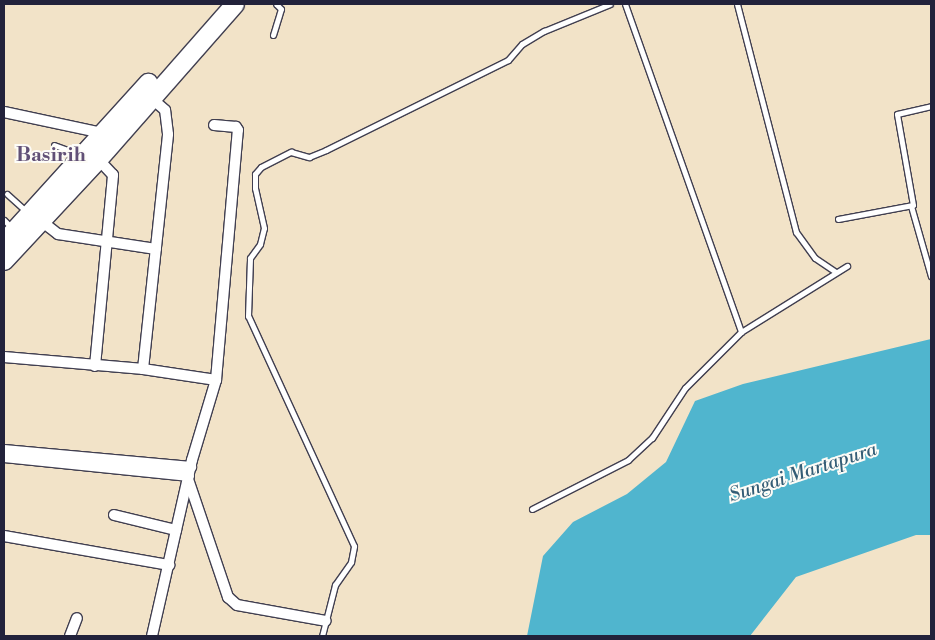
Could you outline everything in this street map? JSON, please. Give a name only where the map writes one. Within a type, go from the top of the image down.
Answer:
[{"type":"highway","points":[[90,155],[102,133],[220,4]]},
{"type":"highway","points":[[4,261],[35,217],[90,155],[151,98],[235,4]]},
{"type":"highway","points":[[7,231],[35,217]]},
{"type":"street","points":[[143,370],[168,125],[165,110],[151,98]]},
{"type":"street","points":[[4,112],[102,133]]},
{"type":"street","points":[[152,636],[189,474],[216,380],[238,130],[236,127],[214,125]]},
{"type":"street","points":[[90,155],[113,174],[95,366]]},
{"type":"street","points":[[35,217],[58,234],[106,243],[156,248]]},
{"type":"street","points":[[4,357],[143,370],[216,380]]},
{"type":"street","points":[[4,450],[189,474]]},
{"type":"street","points":[[4,457],[189,474]]},
{"type":"street","points":[[189,474],[228,597],[237,605],[326,621]]},
{"type":"street","points":[[114,515],[176,530]]},
{"type":"street","points":[[4,536],[168,565]]},
{"type":"street","points":[[70,636],[77,618]]},
{"type":"lane","points":[[273,35],[281,9],[276,4]]},
{"type":"lane","points":[[322,636],[335,585],[351,562],[354,546],[250,324],[247,310],[250,258],[262,241],[264,228],[255,188],[255,174],[261,167],[291,152],[309,157],[326,150],[508,60],[522,44],[544,31],[610,4]]},
{"type":"lane","points":[[625,4],[741,332]]},
{"type":"lane","points":[[737,4],[796,232],[815,258],[836,272]]},
{"type":"lane","points":[[931,106],[897,114],[913,200],[911,206],[919,241],[924,245],[931,276]]},
{"type":"lane","points":[[54,145],[90,155]]},
{"type":"lane","points":[[7,194],[35,217]]},
{"type":"lane","points":[[838,220],[911,206]]},
{"type":"lane","points":[[924,245],[931,243]]},
{"type":"lane","points":[[532,510],[618,466],[636,454],[652,438],[685,388],[741,332],[847,266]]},
{"type":"water","name":"Sungai Martapura","points":[[931,339],[931,535],[916,535],[796,577],[750,636],[527,636],[543,556],[573,522],[627,494],[666,462],[695,401],[743,384]]},
{"type":"district","name":"Basirih","points":[[51,155]]}]
